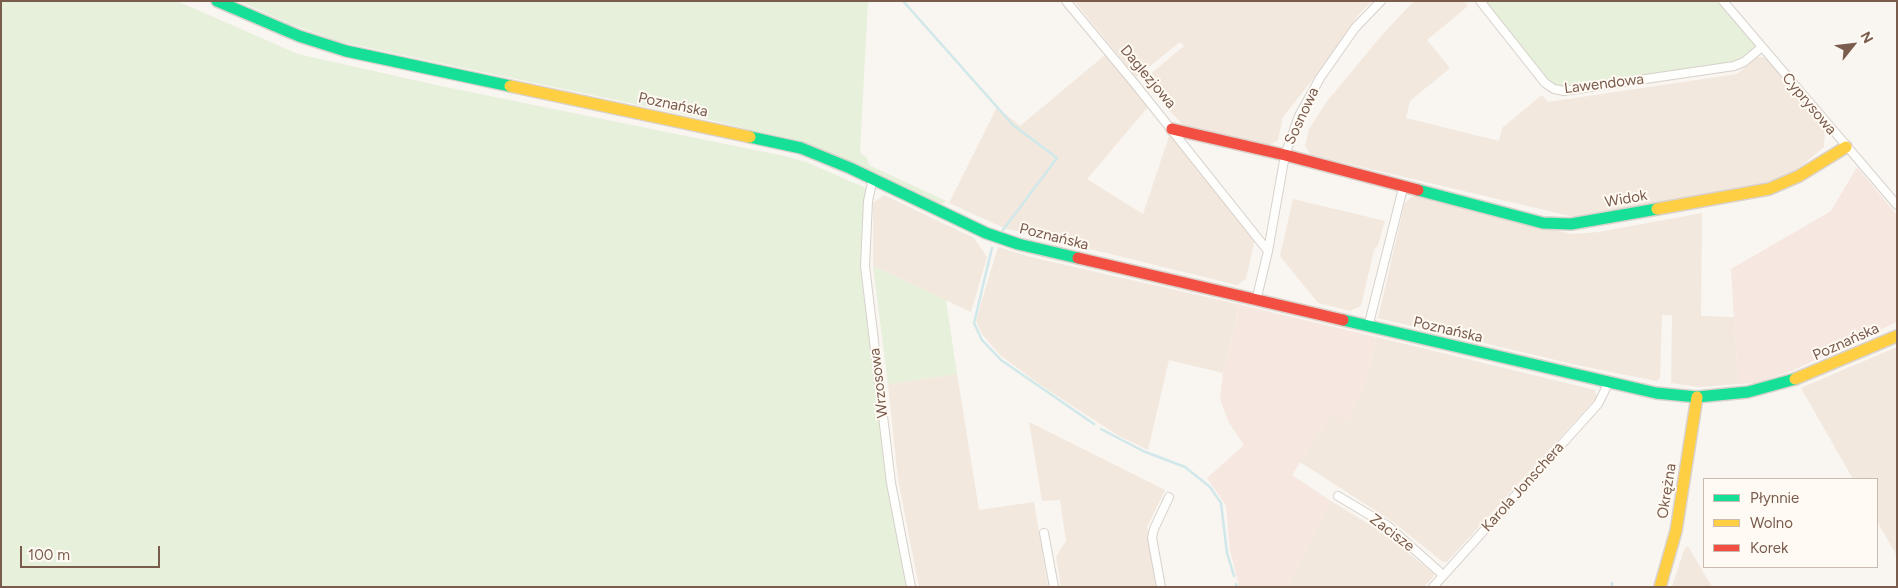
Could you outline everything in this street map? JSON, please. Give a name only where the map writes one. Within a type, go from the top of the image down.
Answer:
[{"type":"street","name":"Poznańska","points":[[217,1],[299,36],[346,51],[787,144],[817,154],[872,178],[986,233],[1011,242],[1608,384],[1656,393],[1697,397],[1748,392],[1792,381],[1897,336]]},
{"type":"street","name":"Daglezjowa","points":[[1066,1],[1172,129],[1284,155]]},
{"type":"street","name":"Sosnowa","points":[[1256,301],[1268,251],[1284,155],[1299,116],[1316,84],[1355,28],[1381,1]]},
{"type":"street","name":"Lawendowa","points":[[1480,1],[1545,82],[1554,89],[1564,91],[1734,66],[1744,62],[1762,47]]},
{"type":"street","name":"Cyprysowa","points":[[1723,1],[1897,205]]},
{"type":"street","points":[[1172,129],[1268,251]]},
{"type":"street","name":"Widok","points":[[1284,155],[1403,188],[1543,223],[1571,224],[1769,189],[1799,176],[1846,147]]},
{"type":"street","name":"Wrzosowa","points":[[872,178],[868,201],[865,266],[891,483],[911,587]]},
{"type":"street","points":[[1368,327],[1403,188]]},
{"type":"street","name":"Karola Jonschera","points":[[1433,587],[1598,404],[1608,384]]},
{"type":"street","name":"Okrężna","points":[[1660,587],[1676,531],[1697,397]]},
{"type":"street","name":"Zacisze","points":[[1338,496],[1388,526],[1443,575]]},
{"type":"street","points":[[1161,587],[1152,538],[1154,528],[1168,497]]},
{"type":"street","points":[[1044,533],[1054,587]]},
{"type":"shaded area","points":[[1074,1],[1372,1],[1359,14],[1324,65],[1283,117],[1278,140],[1269,145],[1183,125],[1147,86],[1148,76],[1184,46],[1180,42],[1136,77]]},
{"type":"shaded area","points":[[1414,1],[1464,1],[1468,6],[1427,40],[1450,68],[1410,101],[1406,118],[1499,141],[1502,128],[1542,95],[1548,102],[1737,74],[1757,57],[1766,57],[1825,128],[1824,147],[1794,172],[1779,179],[1747,187],[1594,216],[1574,217],[1311,155],[1305,146],[1309,129],[1328,100],[1382,35]]},
{"type":"shaded area","points":[[1105,55],[1148,107],[1087,179],[1143,214],[1170,133],[1255,239],[1246,279],[1237,285],[1004,228],[949,203],[997,107],[1020,126]]},
{"type":"shaded area","points":[[1857,167],[1897,215],[1897,322],[1792,371],[1755,383],[1738,384],[1731,269],[1831,211]]},
{"type":"shaded area","points":[[884,195],[974,238],[987,257],[971,312],[873,266],[873,203]]},
{"type":"shaded area","points":[[1414,196],[1572,234],[1599,232],[1702,213],[1701,316],[1734,317],[1738,384],[1699,387],[1671,383],[1672,315],[1662,315],[1660,378],[1656,381],[1577,365],[1378,318],[1405,202]]},
{"type":"shaded area","points":[[1293,199],[1385,221],[1378,245],[1374,250],[1361,306],[1350,311],[1318,303],[1280,256]]},
{"type":"shaded area","points":[[998,247],[1030,257],[1233,303],[1238,311],[1223,373],[1169,360],[1148,450],[1119,436],[1039,384],[1000,355],[982,334],[976,320]]},
{"type":"shaded area","points":[[1233,303],[1376,337],[1367,379],[1348,422],[1332,413],[1292,475],[1331,501],[1287,587],[1239,587],[1230,550],[1226,506],[1207,478],[1244,445],[1229,423],[1220,399],[1223,373],[1238,312]]},
{"type":"shaded area","points":[[1376,337],[1595,390],[1597,397],[1447,562],[1443,562],[1393,522],[1300,462],[1332,413],[1348,421],[1367,379]]},
{"type":"shaded area","points":[[1897,347],[1897,556],[1878,523],[1878,478],[1852,478],[1801,388]]},
{"type":"shaded area","points":[[957,374],[979,510],[1034,502],[1048,587],[919,587],[898,479],[888,384]]},
{"type":"shaded area","points":[[1029,422],[1165,490],[1147,527],[1156,587],[1061,587],[1056,557],[1066,541],[1060,500],[1042,501]]},
{"type":"shaded area","points":[[1331,501],[1385,534],[1433,573],[1434,576],[1424,587],[1287,587]]},
{"type":"shaded area","points":[[1688,546],[1712,587],[1672,587],[1684,550]]},
{"type":"green space","points":[[1,1],[177,1],[298,54],[436,85],[784,156],[806,162],[866,188],[860,265],[887,482],[907,587],[1,587]]},
{"type":"green space","points":[[239,1],[868,1],[860,152],[867,158],[869,165],[946,201],[941,205],[845,159],[806,144],[715,121],[341,42],[288,23]]},
{"type":"green space","points":[[1485,1],[1718,1],[1756,47],[1736,62],[1567,88],[1557,87],[1546,80]]},
{"type":"green space","points":[[873,266],[946,300],[957,374],[888,384]]},
{"type":"waterway","points":[[903,1],[1013,125],[1057,158],[1003,230]]},
{"type":"waterway","points":[[992,248],[974,323],[982,340],[1001,360],[1094,424]]},
{"type":"waterway","points":[[1101,429],[1143,451],[1185,467],[1210,487],[1221,503],[1227,553],[1234,576]]},
{"type":"traffic: fast","points":[[217,1],[299,36],[346,51],[510,86]]},
{"type":"traffic: fast","points":[[750,137],[801,148],[850,168],[986,233],[1018,244],[1078,258]]},
{"type":"traffic: fast","points":[[1418,190],[1543,223],[1571,224],[1657,209]]},
{"type":"traffic: fast","points":[[1343,320],[1656,393],[1697,397],[1748,392],[1795,379]]},
{"type":"traffic: slow","points":[[510,86],[750,137]]},
{"type":"traffic: slow","points":[[1657,209],[1769,189],[1799,176],[1846,147]]},
{"type":"traffic: slow","points":[[1795,379],[1897,336]]},
{"type":"traffic: slow","points":[[1660,587],[1676,531],[1697,397]]},
{"type":"traffic: jam","points":[[1172,129],[1285,155],[1418,190]]},
{"type":"traffic: jam","points":[[1078,258],[1343,320]]}]
